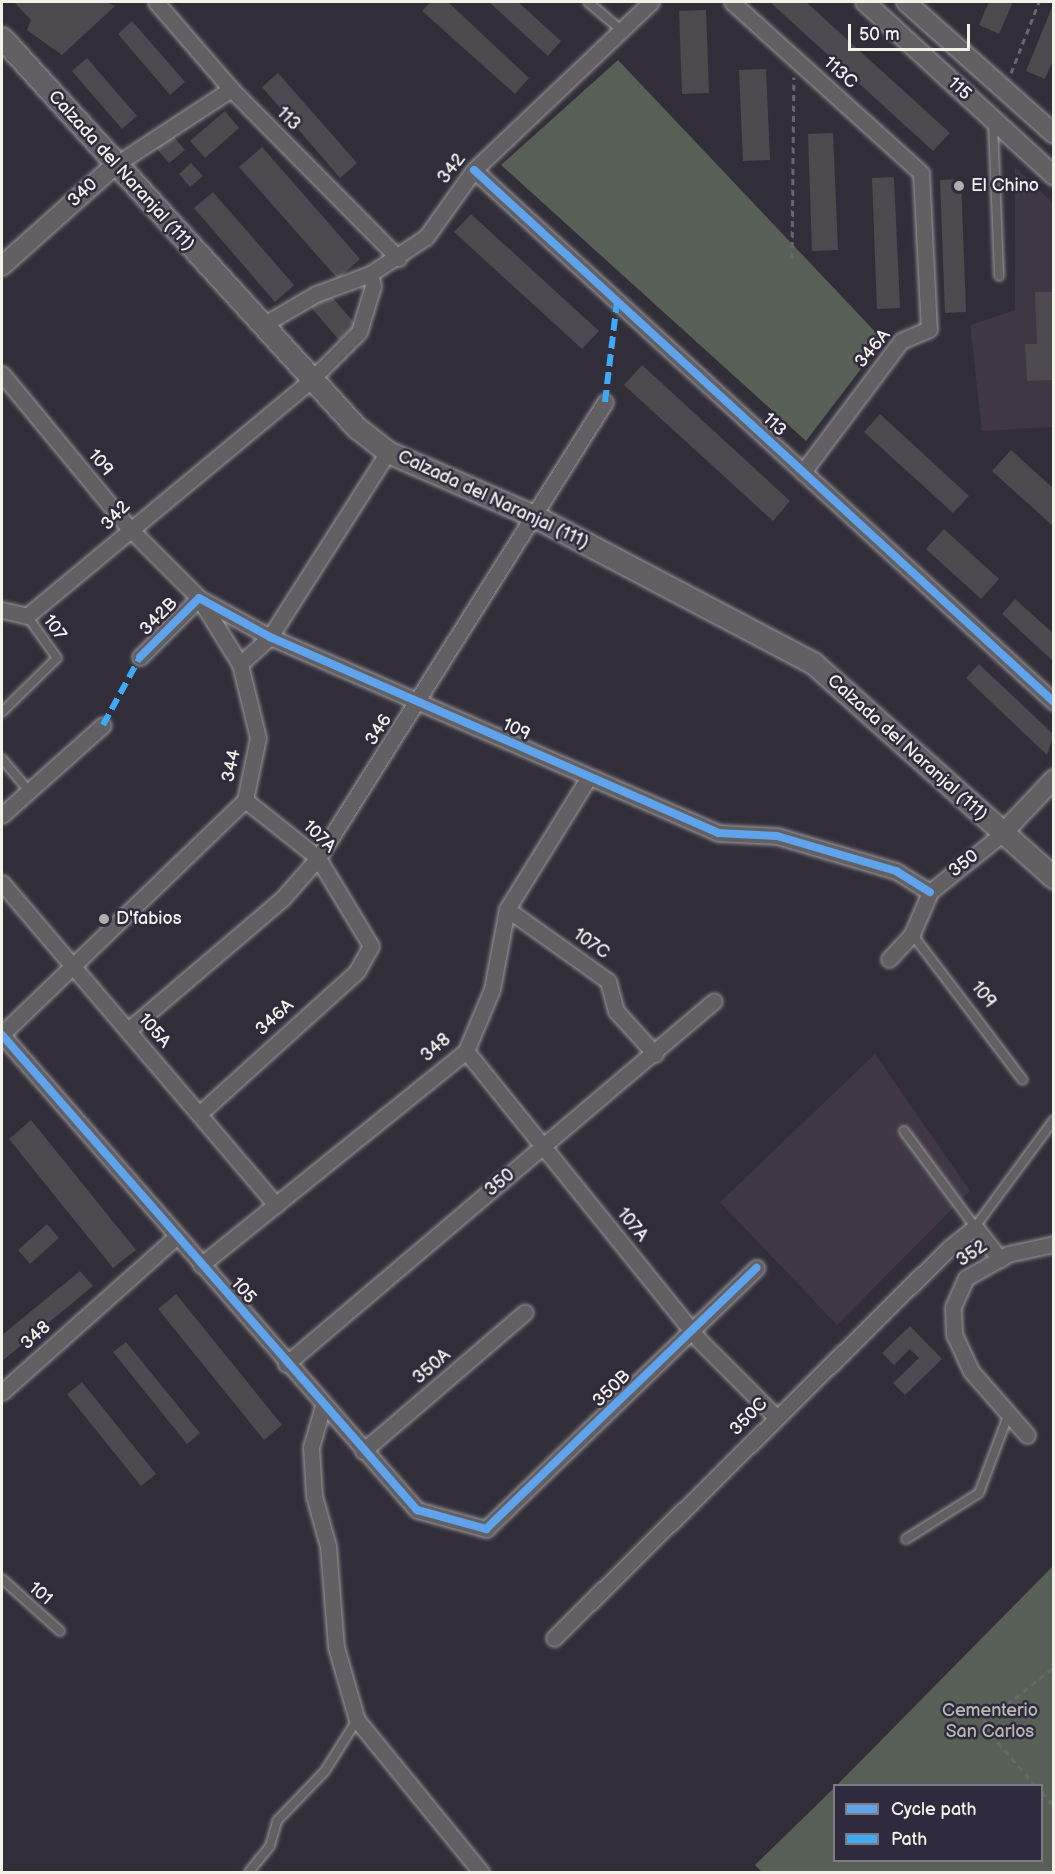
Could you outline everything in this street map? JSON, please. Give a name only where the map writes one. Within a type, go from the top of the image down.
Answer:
[{"type":"main road","name":"Calzada del Naranjal (111)","points":[[2,39],[310,381],[388,452],[536,517],[813,663],[1053,878]]},
{"type":"street","name":"113","points":[[156,2],[231,89],[398,258]]},
{"type":"street","name":"342","points":[[261,326],[316,294],[370,273],[398,258],[426,237],[474,170],[651,2]]},
{"type":"street","name":"113C","points":[[732,2],[921,173]]},
{"type":"street","name":"115","points":[[865,2],[1053,176]]},
{"type":"street","name":"115","points":[[906,2],[1053,134]]},
{"type":"street","name":"340","points":[[2,266],[115,165],[231,89]]},
{"type":"street","name":"113","points":[[474,170],[1053,702]]},
{"type":"street","name":"346A","points":[[803,472],[901,341],[929,329],[921,173]]},
{"type":"street","name":"342","points":[[27,616],[111,549],[128,527],[310,381],[359,332],[373,286],[370,273]]},
{"type":"street","name":"109","points":[[2,374],[128,527],[200,598],[240,664]]},
{"type":"street","name":"346","points":[[128,1030],[282,899],[318,858],[421,701],[605,402]]},
{"type":"street","points":[[240,664],[270,637],[388,452]]},
{"type":"street","name":"109","points":[[200,598],[270,637],[421,701],[587,780],[718,833],[777,836],[896,871],[930,892]]},
{"type":"street","name":"342B","points":[[140,657],[200,598]]},
{"type":"street","points":[[2,610],[27,616]]},
{"type":"street","name":"344","points":[[2,1035],[74,968],[245,800],[258,738],[240,664]]},
{"type":"street","points":[[2,815],[103,725]]},
{"type":"street","name":"350","points":[[889,959],[912,934],[930,892],[1002,834],[1053,779]]},
{"type":"street","name":"348","points":[[201,1265],[466,1051],[492,989],[507,909],[587,780]]},
{"type":"street","name":"107A","points":[[245,800],[318,858],[371,946]]},
{"type":"street","name":"105A","points":[[2,883],[276,1205]]},
{"type":"street","name":"107C","points":[[507,909],[608,981],[616,1011],[655,1054]]},
{"type":"street","name":"346A","points":[[199,1114],[357,971],[371,946]]},
{"type":"street","name":"350","points":[[286,1364],[655,1054],[714,1001]]},
{"type":"street","name":"105","points":[[2,1035],[286,1364],[417,1510],[486,1529]]},
{"type":"street","name":"107A","points":[[466,1051],[692,1330],[776,1417]]},
{"type":"street","points":[[975,1227],[1000,1258]]},
{"type":"street","name":"350C","points":[[554,1638],[776,1417],[975,1227]]},
{"type":"street","name":"348","points":[[2,1392],[176,1237]]},
{"type":"street","name":"352","points":[[1009,1413],[971,1371],[954,1334],[953,1307],[966,1278],[1000,1258],[1053,1244]]},
{"type":"street","name":"350B","points":[[486,1529],[756,1268]]},
{"type":"street","name":"350A","points":[[363,1452],[525,1312]]},
{"type":"street","points":[[323,1406],[311,1447],[314,1496],[328,1546],[336,1647],[357,1720],[482,1872]]},
{"type":"street","points":[[1009,1413],[1028,1435]]},
{"type":"lane","points":[[588,2],[621,30]]},
{"type":"lane","points":[[993,120],[999,276]]},
{"type":"lane","name":"107","points":[[2,712],[57,658],[27,616]]},
{"type":"lane","points":[[2,759],[29,791]]},
{"type":"lane","name":"109","points":[[912,934],[1023,1080]]},
{"type":"lane","points":[[904,1131],[975,1227],[1053,1120]]},
{"type":"lane","points":[[906,1539],[979,1493],[1009,1413]]},
{"type":"lane","name":"101","points":[[2,1579],[60,1631]]},
{"type":"lane","points":[[249,1872],[266,1854],[277,1821],[325,1771],[357,1720]]},
{"type":"path","points":[[1005,89],[1039,2]]},
{"type":"path","points":[[792,258],[794,57]]},
{"type":"path","points":[[1034,1784],[982,1724],[1053,1667]]},
{"type":"path","points":[[1043,1794],[1053,1806]]},
{"type":"shaded area","points":[[1015,167],[1053,203],[1053,427],[982,431],[970,325],[1015,310]]},
{"type":"shaded area","points":[[875,1054],[970,1191],[837,1325],[720,1202]]},
{"type":"green space","points":[[618,60],[883,340],[806,441],[501,165]]},
{"type":"green space","name":"Cementerio San Carlos","points":[[1053,1566],[1053,1872],[762,1872],[755,1865],[833,1789],[833,1862],[1043,1862],[1043,1784],[838,1784]]},
{"type":"building","points":[[14,2],[106,2],[115,6],[62,55],[27,30],[31,20]]},
{"type":"building","points":[[431,2],[448,2],[529,78],[515,94],[422,11]]},
{"type":"building","points":[[489,2],[518,2],[561,41],[548,56]]},
{"type":"building","points":[[770,2],[806,2],[950,133],[933,151]]},
{"type":"building","points":[[989,2],[1013,2],[999,34],[979,25]]},
{"type":"building","points":[[1053,5],[1054,58],[1045,79],[1026,71]]},
{"type":"building","points":[[706,10],[709,93],[682,94],[679,11]]},
{"type":"building","points":[[132,21],[185,82],[170,95],[118,34]]},
{"type":"building","points":[[87,58],[137,116],[122,129],[72,71]]},
{"type":"building","points":[[766,69],[770,160],[743,161],[739,70]]},
{"type":"building","points":[[278,73],[357,163],[340,178],[262,87]]},
{"type":"building","points":[[225,111],[239,128],[205,158],[190,141]]},
{"type":"building","points":[[833,133],[838,250],[812,251],[808,134]]},
{"type":"building","points":[[171,134],[185,150],[169,163],[156,148]]},
{"type":"building","points":[[262,147],[360,259],[338,279],[239,167]]},
{"type":"building","points":[[191,163],[203,176],[190,187],[179,174]]},
{"type":"building","points":[[894,177],[900,308],[877,309],[872,178]]},
{"type":"building","points":[[961,179],[966,312],[945,313],[940,180]]},
{"type":"building","points":[[213,192],[294,285],[275,302],[194,208]]},
{"type":"building","points":[[471,214],[599,331],[582,349],[454,232]]},
{"type":"building","points":[[327,291],[356,325],[339,340],[310,306]]},
{"type":"building","points":[[1035,292],[1054,292],[1054,380],[1027,381],[1025,344],[1037,344]]},
{"type":"building","points":[[642,365],[790,501],[773,521],[624,385]]},
{"type":"building","points":[[880,414],[969,496],[953,513],[864,432]]},
{"type":"building","points":[[1011,450],[1054,489],[1054,527],[992,471]]},
{"type":"building","points":[[944,529],[999,579],[981,599],[926,549]]},
{"type":"building","points":[[1015,599],[1054,634],[1054,662],[1002,614]]},
{"type":"building","points":[[979,664],[1054,735],[1047,755],[966,678]]},
{"type":"building","points":[[31,1120],[136,1250],[113,1268],[9,1139]]},
{"type":"building","points":[[47,1224],[59,1238],[30,1264],[18,1250]]},
{"type":"building","points":[[80,1271],[93,1286],[2,1361],[2,1335]]},
{"type":"building","points":[[176,1294],[282,1425],[264,1440],[158,1309]]},
{"type":"building","points":[[910,1326],[942,1359],[905,1395],[893,1383],[919,1358],[910,1349],[894,1365],[882,1353]]},
{"type":"building","points":[[126,1342],[200,1433],[187,1444],[113,1352]]},
{"type":"building","points":[[82,1382],[156,1474],[141,1486],[67,1394]]},
{"type":"marked path","points":[[605,402],[617,301]]},
{"type":"marked path","points":[[103,725],[140,657]]},
{"type":"cycle path","points":[[474,170],[1054,702]]},
{"type":"cycle path","points":[[140,657],[199,598],[270,637],[718,833],[777,836],[896,871],[930,892]]},
{"type":"cycle path","points":[[2,1035],[417,1510],[486,1529],[756,1268]]},
{"type":"place","name":"El Chino","points":[[959,186]]},
{"type":"place","name":"D'fabios","points":[[104,919]]}]
